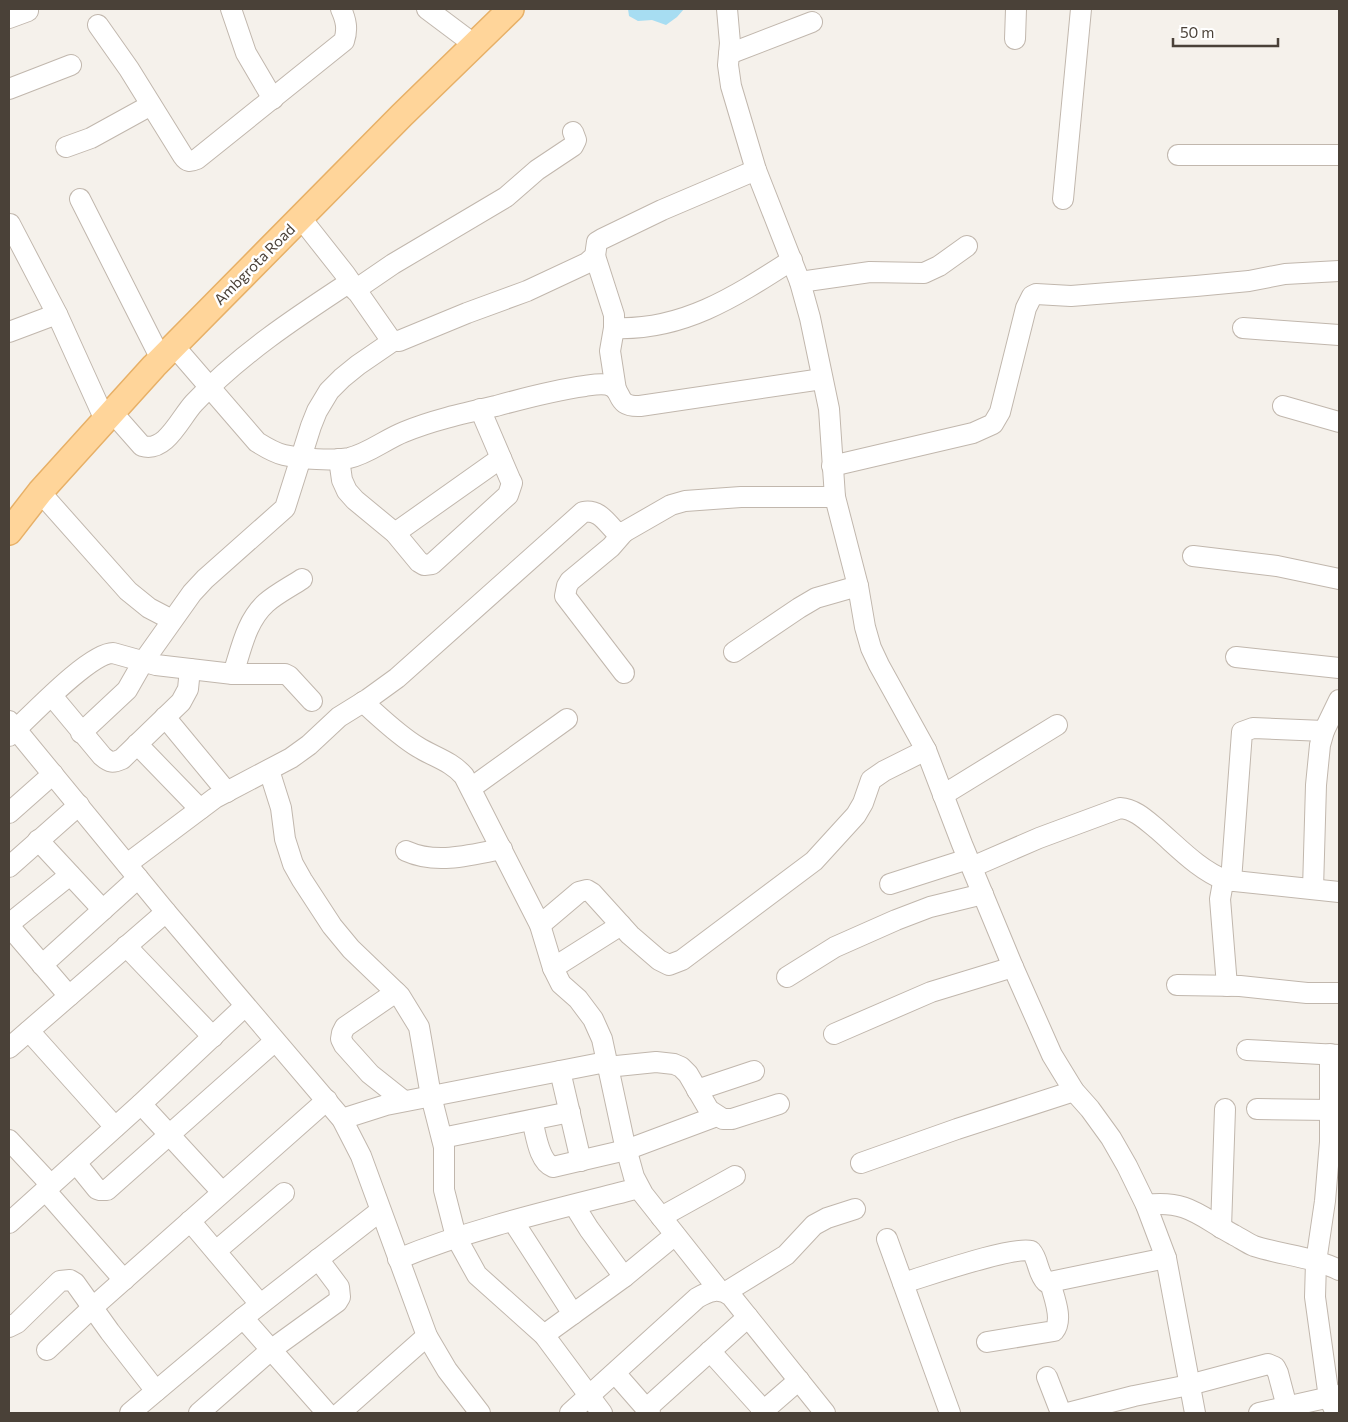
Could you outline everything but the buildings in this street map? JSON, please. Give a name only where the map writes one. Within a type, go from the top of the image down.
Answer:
[{"type":"main road","name":"Ambgrota Road","points":[[9,532],[40,492],[167,352],[402,115],[511,9]]},
{"type":"street","points":[[231,9],[246,53],[273,99]]},
{"type":"street","points":[[98,25],[130,69],[183,156],[191,162],[197,160],[344,40],[346,27],[341,9]]},
{"type":"street","points":[[427,9],[476,45]]},
{"type":"street","points":[[727,9],[730,43],[728,65],[731,86],[756,170],[792,260],[810,318],[828,409],[835,497],[858,586],[865,627],[871,648],[926,750],[970,863],[1052,1055],[1074,1091],[1111,1138],[1128,1166],[1146,1205],[1166,1258],[1194,1413]]},
{"type":"street","points":[[1015,39],[1016,9]]},
{"type":"street","points":[[1063,199],[1082,9]]},
{"type":"street","points":[[9,18],[28,12]]},
{"type":"street","points":[[729,54],[812,22]]},
{"type":"street","points":[[9,89],[71,65]]},
{"type":"street","points":[[66,147],[91,138],[152,105]]},
{"type":"street","points":[[10,224],[109,416],[142,446],[153,447],[170,434],[193,404],[210,387],[258,345],[286,324],[506,197],[537,170],[572,146],[576,140],[573,132]]},
{"type":"street","points":[[1178,155],[1339,155]]},
{"type":"street","points":[[756,170],[662,210],[597,242],[595,256],[614,315],[610,351],[616,390],[625,404],[640,406],[822,379]]},
{"type":"street","points":[[80,199],[167,352],[210,387],[257,442],[284,455],[338,459],[362,454],[383,441],[405,431],[480,409],[582,386],[608,385],[616,390]]},
{"type":"street","points":[[300,217],[353,286],[391,340],[394,341]]},
{"type":"street","points":[[800,282],[870,272],[924,274],[967,246]]},
{"type":"street","points":[[81,733],[127,690],[143,662],[172,620],[205,578],[285,508],[317,411],[329,391],[342,378],[394,341],[408,338],[467,313],[527,291],[587,263],[595,256]]},
{"type":"street","points":[[614,328],[642,328],[701,313],[740,294],[792,260]]},
{"type":"street","points":[[832,466],[973,433],[993,424],[1000,412],[1026,308],[1032,296],[1036,294],[1071,296],[1223,283],[1285,274],[1339,271]]},
{"type":"street","points":[[9,332],[56,314]]},
{"type":"street","points":[[1243,328],[1339,336]]},
{"type":"street","points":[[1283,406],[1339,422]]},
{"type":"street","points":[[338,459],[342,480],[355,500],[395,533],[419,562],[428,565],[437,561],[508,494],[512,483],[480,409]]},
{"type":"street","points":[[395,533],[501,458]]},
{"type":"street","points":[[40,492],[128,591],[149,608],[172,620]]},
{"type":"street","points":[[624,673],[565,596],[570,581],[611,547],[624,532],[671,505],[685,501],[741,498],[835,497]]},
{"type":"street","points":[[42,965],[103,910],[132,871],[200,809],[227,792],[291,758],[303,750],[339,717],[397,678],[429,652],[583,512],[593,512],[616,532],[624,532]]},
{"type":"street","points":[[1193,556],[1277,566],[1339,578]]},
{"type":"street","points":[[233,674],[253,618],[266,603],[302,579]]},
{"type":"street","points":[[734,652],[816,598],[858,586]]},
{"type":"street","points":[[312,701],[285,674],[233,674],[190,669],[143,662],[122,655],[107,653],[83,668],[11,729],[53,774],[166,912],[342,1119],[361,1156],[427,1336],[447,1370],[480,1413]]},
{"type":"street","points":[[1236,657],[1339,668]]},
{"type":"street","points":[[52,696],[81,733],[107,761],[113,763],[122,759],[181,702],[186,695],[190,669]]},
{"type":"street","points":[[1313,889],[1316,785],[1320,745],[1324,730],[1339,700]]},
{"type":"street","points":[[363,702],[419,748],[456,767],[464,776],[540,925],[553,968],[562,984],[578,999],[593,1019],[602,1039],[606,1065],[626,1150],[639,1188],[722,1291],[731,1296],[824,1413]]},
{"type":"street","points":[[165,717],[227,792]]},
{"type":"street","points":[[470,788],[567,719]]},
{"type":"street","points":[[943,794],[1057,725]]},
{"type":"street","points":[[1227,986],[1220,898],[1221,892],[1228,880],[1242,732],[1254,728],[1324,730]]},
{"type":"street","points":[[137,744],[200,809]]},
{"type":"street","points":[[540,925],[583,890],[592,893],[630,935],[665,963],[669,965],[682,960],[814,861],[856,815],[863,803],[871,780],[926,750]]},
{"type":"street","points":[[269,770],[281,808],[285,839],[293,864],[302,880],[332,926],[351,949],[396,992],[418,1027],[431,1096],[442,1138],[445,1156],[444,1190],[456,1237],[478,1275],[544,1335],[602,1413]]},
{"type":"street","points":[[9,813],[53,774]]},
{"type":"street","points":[[9,867],[79,805]]},
{"type":"street","points":[[890,884],[970,863],[1120,808],[1132,811],[1143,818],[1200,866],[1214,875],[1228,880],[1339,892]]},
{"type":"street","points":[[38,840],[103,910]]},
{"type":"street","points":[[406,851],[419,857],[439,859],[502,849]]},
{"type":"street","points":[[69,996],[9,925],[70,875]]},
{"type":"street","points":[[787,977],[835,946],[896,920],[930,907],[983,894]]},
{"type":"street","points":[[9,1048],[166,912]]},
{"type":"street","points":[[553,968],[621,925]]},
{"type":"street","points":[[126,946],[212,1037]]},
{"type":"street","points":[[834,1034],[931,992],[1013,967]]},
{"type":"street","points":[[1177,985],[1227,986],[1307,993],[1339,993]]},
{"type":"street","points":[[396,992],[345,1027],[341,1039],[344,1045],[370,1074],[404,1102]]},
{"type":"street","points":[[11,1216],[48,1188],[76,1163],[245,1006]]},
{"type":"street","points":[[29,1031],[115,1127]]},
{"type":"street","points":[[76,1163],[96,1189],[107,1190],[275,1041]]},
{"type":"street","points":[[1246,1050],[1334,1054],[1328,1165],[1316,1262],[1315,1297],[1335,1402],[1287,1407],[1259,1413]]},
{"type":"street","points":[[342,1119],[386,1105],[560,1071],[606,1065],[656,1062],[674,1064],[681,1067],[688,1074],[709,1110],[723,1119],[732,1119],[779,1104]]},
{"type":"street","points":[[560,1071],[581,1161]]},
{"type":"street","points":[[697,1090],[754,1071]]},
{"type":"street","points":[[861,1163],[1074,1091]]},
{"type":"street","points":[[47,1350],[326,1100]]},
{"type":"street","points":[[141,1104],[222,1192]]},
{"type":"street","points":[[1221,1228],[1225,1109]]},
{"type":"street","points":[[1257,1109],[1330,1110]]},
{"type":"street","points":[[442,1138],[570,1112]]},
{"type":"street","points":[[532,1120],[543,1157],[549,1166],[556,1167],[626,1150],[717,1116]]},
{"type":"street","points":[[9,1140],[124,1280]]},
{"type":"street","points":[[661,1217],[735,1176]]},
{"type":"street","points":[[398,1260],[456,1237],[639,1188]]},
{"type":"street","points":[[216,1251],[284,1193]]},
{"type":"street","points":[[1146,1205],[1164,1203],[1181,1206],[1195,1211],[1252,1245],[1339,1270]]},
{"type":"street","points":[[574,1205],[624,1277]]},
{"type":"street","points":[[570,1413],[697,1298],[711,1291],[722,1291],[786,1256],[814,1225],[827,1218],[855,1209]]},
{"type":"street","points":[[9,1327],[17,1323],[53,1286],[64,1280],[75,1283],[92,1308],[144,1405],[260,1304],[380,1211]]},
{"type":"street","points":[[190,1221],[260,1304]]},
{"type":"street","points":[[513,1221],[573,1314]]},
{"type":"street","points":[[544,1335],[624,1277],[675,1235]]},
{"type":"street","points":[[887,1239],[950,1413]]},
{"type":"street","points":[[903,1283],[996,1255],[1026,1250],[1031,1251],[1034,1255],[1040,1273],[1046,1282],[1166,1258]]},
{"type":"street","points":[[199,1413],[272,1349],[337,1302],[341,1293],[334,1278],[318,1259]]},
{"type":"street","points":[[987,1342],[1054,1331],[1058,1316],[1050,1282]]},
{"type":"street","points":[[616,1373],[648,1411],[748,1317]]},
{"type":"street","points":[[243,1318],[327,1413]]},
{"type":"street","points":[[340,1413],[427,1336]]},
{"type":"street","points":[[710,1351],[763,1412],[799,1380]]},
{"type":"street","points":[[1068,1413],[1134,1396],[1189,1385],[1268,1364],[1275,1367],[1278,1373],[1287,1407]]},
{"type":"street","points":[[1046,1377],[1061,1413]]},
{"type":"water","points":[[628,9],[684,9],[666,25],[652,20],[638,21],[629,16]]}]
